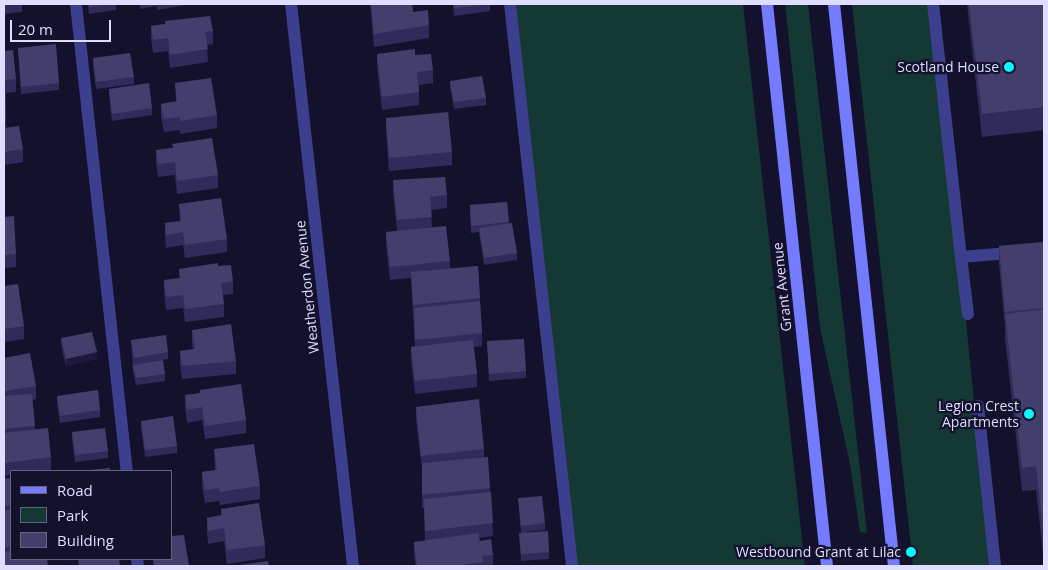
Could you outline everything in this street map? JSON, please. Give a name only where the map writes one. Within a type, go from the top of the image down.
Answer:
[{"type":"main road","name":"Grant Avenue","points":[[767,4],[827,566]]},
{"type":"main road","points":[[834,4],[894,566]]},
{"type":"street","points":[[76,4],[127,470]]},
{"type":"street","name":"Weatherdon Avenue","points":[[292,4],[353,566]]},
{"type":"street","points":[[510,4],[572,566]]},
{"type":"street","points":[[933,4],[968,314]]},
{"type":"street","points":[[961,257],[1044,250]]},
{"type":"street","points":[[978,406],[995,566]]},
{"type":"green space","points":[[510,4],[743,4],[805,566],[572,566]]},
{"type":"green space","points":[[785,4],[808,4],[867,533],[860,532],[850,464],[820,328]]},
{"type":"green space","points":[[852,4],[935,4],[990,566],[913,566]]},
{"type":"building","points":[[89,4],[108,4],[89,7]]},
{"type":"building","points":[[371,4],[412,4],[413,12],[428,10],[429,25],[374,34]]},
{"type":"building","points":[[453,4],[490,4],[454,8]]},
{"type":"building","name":"Scotland House","points":[[969,4],[1044,4],[1044,107],[982,114]]},
{"type":"building","points":[[210,16],[213,31],[205,32],[208,49],[170,55],[168,38],[153,40],[151,26],[166,24],[165,21]]},
{"type":"building","points":[[56,44],[59,83],[21,87],[18,48]]},
{"type":"building","points":[[415,49],[415,55],[431,54],[433,70],[417,72],[419,92],[382,97],[377,54]]},
{"type":"building","points":[[13,50],[16,79],[4,80],[4,51]]},
{"type":"building","points":[[130,53],[134,77],[96,82],[93,58]]},
{"type":"building","points":[[482,76],[486,98],[454,102],[450,81]]},
{"type":"building","points":[[211,78],[217,115],[180,121],[180,117],[164,119],[161,104],[177,101],[175,83]]},
{"type":"building","points":[[149,83],[152,108],[112,114],[109,89]]},
{"type":"building","points":[[5,89],[6,121],[4,121]]},
{"type":"building","points":[[448,112],[452,152],[389,158],[386,118]]},
{"type":"building","points":[[19,126],[23,149],[4,152],[4,128]]},
{"type":"building","points":[[212,138],[218,175],[177,181],[175,162],[158,164],[156,150],[173,148],[172,144]]},
{"type":"building","points":[[445,177],[447,195],[430,197],[432,217],[397,220],[393,180]]},
{"type":"building","points":[[221,198],[227,239],[185,245],[183,232],[166,235],[165,223],[181,221],[179,204]]},
{"type":"building","points":[[507,202],[509,222],[471,226],[470,205]]},
{"type":"building","points":[[14,216],[16,254],[4,255],[4,217]]},
{"type":"building","points":[[512,223],[517,253],[484,258],[479,228]]},
{"type":"building","points":[[446,226],[450,261],[390,267],[386,232]]},
{"type":"building","points":[[1044,242],[1044,308],[1005,312],[999,246]]},
{"type":"building","points":[[218,263],[218,266],[231,265],[233,281],[221,283],[224,304],[185,309],[183,295],[166,297],[164,280],[181,278],[179,269]]},
{"type":"building","points":[[478,266],[480,298],[413,305],[411,272]]},
{"type":"building","points":[[18,284],[24,326],[4,329],[4,286]]},
{"type":"building","points":[[480,301],[482,333],[415,340],[414,308]]},
{"type":"building","name":"Legion Crest Apartments","points":[[1044,309],[1044,539],[1036,466],[1022,468],[1005,314]]},
{"type":"building","points":[[231,324],[236,361],[182,366],[180,351],[195,349],[192,330]]},
{"type":"building","points":[[92,332],[97,352],[66,359],[61,338]]},
{"type":"building","points":[[166,335],[168,352],[134,358],[131,340]]},
{"type":"building","points":[[524,339],[526,371],[489,374],[487,341]]},
{"type":"building","points":[[473,340],[477,374],[415,381],[411,347]]},
{"type":"building","points":[[30,353],[36,386],[4,391],[4,358]]},
{"type":"building","points":[[163,360],[165,374],[136,378],[133,365]]},
{"type":"building","points":[[241,384],[246,420],[205,426],[202,407],[187,410],[185,395],[201,393],[200,390]]},
{"type":"building","points":[[98,390],[100,410],[60,416],[57,396]]},
{"type":"building","points":[[32,394],[35,426],[4,429],[4,396]]},
{"type":"building","points":[[479,399],[484,449],[421,456],[416,407]]},
{"type":"building","points":[[173,416],[177,446],[145,450],[141,421]]},
{"type":"building","points":[[48,428],[51,457],[4,463],[4,433]]},
{"type":"building","points":[[105,428],[108,451],[75,455],[72,432]]},
{"type":"building","points":[[254,444],[260,486],[220,492],[219,488],[205,490],[202,472],[217,470],[214,449]]},
{"type":"building","points":[[488,457],[490,488],[422,495],[422,463]]},
{"type":"building","points":[[110,468],[110,470],[89,470]]},
{"type":"building","points":[[10,478],[10,505],[4,506],[4,479]]},
{"type":"building","points":[[491,492],[493,523],[425,531],[424,499]]},
{"type":"building","points":[[542,496],[545,523],[521,526],[518,498]]},
{"type":"building","points":[[259,503],[265,545],[227,550],[224,528],[208,531],[207,518],[222,515],[221,509]]},
{"type":"building","points":[[10,509],[10,546],[4,548],[4,511]]},
{"type":"building","points":[[548,531],[549,552],[521,554],[519,533]]},
{"type":"building","points":[[478,533],[480,541],[491,539],[493,555],[482,556],[483,562],[452,566],[417,566],[414,542]]},
{"type":"building","points":[[184,535],[189,566],[154,566],[153,560],[172,560],[172,536]]},
{"type":"building","points":[[10,551],[10,560],[47,560],[48,566],[4,566],[4,552]]},
{"type":"building","points":[[78,560],[119,560],[120,566],[79,566]]},
{"type":"building","points":[[268,561],[269,566],[232,566]]},
{"type":"place","name":"Scotland House","points":[[1009,67]]},
{"type":"place","name":"Legion Crest Apartments","points":[[1029,414]]},
{"type":"place","name":"Westbound Grant at Lilac","points":[[911,552]]}]
